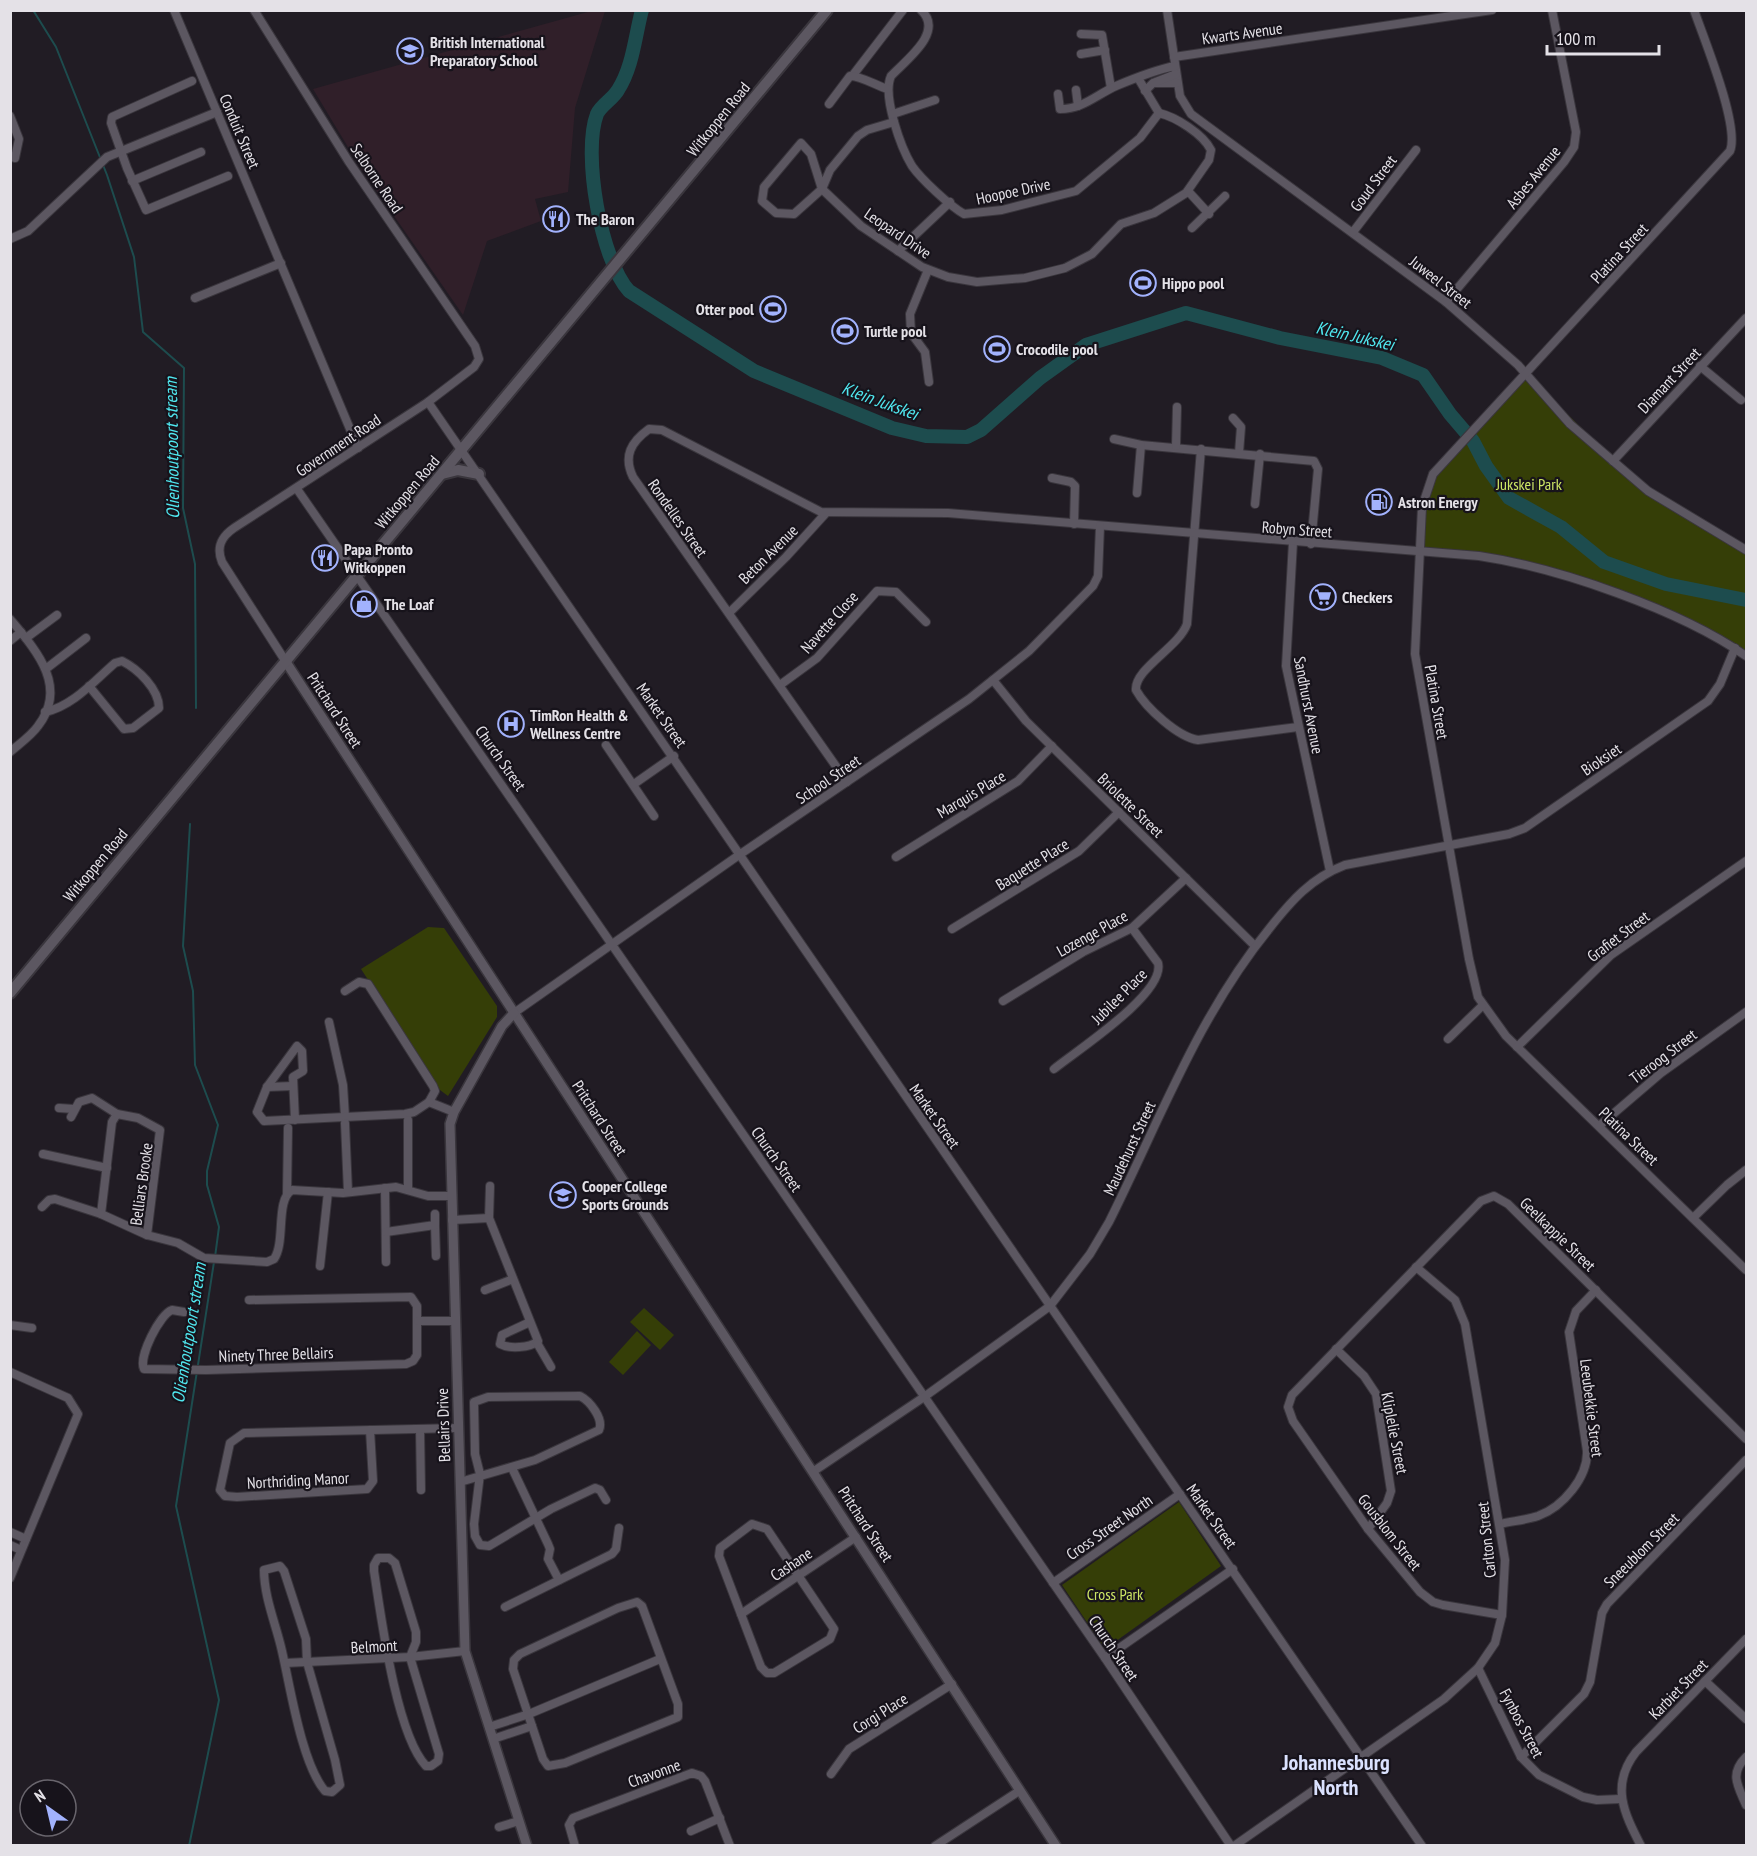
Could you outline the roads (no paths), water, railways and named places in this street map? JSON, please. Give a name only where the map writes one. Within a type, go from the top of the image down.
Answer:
[{"type":"main road","name":"Witkoppen Road","points":[[10,993],[827,10]]},
{"type":"main road","points":[[442,474],[458,470],[479,474]]},
{"type":"street","name":"Conduit Street","points":[[174,10],[358,448]]},
{"type":"street","name":"Selborne Road","points":[[254,10],[349,162],[475,346],[479,358]]},
{"type":"street","points":[[829,104],[844,80],[853,75],[903,10]]},
{"type":"street","points":[[853,75],[888,89],[891,76],[921,45],[931,24],[921,10]]},
{"type":"street","name":"Juweel Street","points":[[1167,10],[1177,84],[1181,100],[1191,114],[1446,302],[1525,373],[1566,420],[1659,499],[1746,550]]},
{"type":"street","name":"Kwarts Avenue","points":[[1174,57],[1492,10]]},
{"type":"street","name":"Asbes Avenue","points":[[1446,302],[1564,162],[1575,143],[1576,132],[1552,10]]},
{"type":"street","name":"Platina Street","points":[[1694,10],[1730,119],[1733,143],[1724,161],[1454,448],[1433,474],[1425,491],[1419,551],[1416,666],[1471,969],[1482,1006],[1506,1036],[1746,1270]]},
{"type":"street","points":[[1081,34],[1101,34],[1111,88]]},
{"type":"street","points":[[1081,54],[1105,51]]},
{"type":"street","points":[[1058,94],[1060,109],[1078,106],[1090,102],[1111,88],[1150,72],[1175,70]]},
{"type":"street","points":[[1145,91],[1153,83],[1175,70]]},
{"type":"street","points":[[1138,78],[1159,113]]},
{"type":"street","points":[[192,81],[114,115],[111,123],[120,150],[147,210],[228,176]]},
{"type":"street","points":[[1153,83],[1177,84]]},
{"type":"street","name":"Hoopoe Drive","points":[[888,89],[894,118],[913,167],[964,214],[975,214],[1077,191],[1140,138],[1159,113]]},
{"type":"street","points":[[1076,90],[1078,106]]},
{"type":"street","points":[[822,189],[812,154],[801,143],[764,187],[761,195],[762,201],[776,213],[790,216],[799,211],[822,189],[830,170],[858,136],[935,100]]},
{"type":"street","points":[[10,239],[28,231],[107,156],[217,112]]},
{"type":"street","name":"Leopard Drive","points":[[822,189],[861,226],[928,270],[959,279],[989,282],[1026,278],[1065,268],[1092,254],[1121,224],[1154,213],[1188,191],[1212,153],[1204,140],[1175,119],[1159,113]]},
{"type":"street","points":[[10,116],[19,137],[15,158]]},
{"type":"street","name":"Goud Street","points":[[1353,232],[1416,150]]},
{"type":"street","points":[[132,181],[201,152]]},
{"type":"street","points":[[1188,191],[1209,214]]},
{"type":"street","points":[[1192,228],[1225,196]]},
{"type":"street","points":[[897,251],[950,202]]},
{"type":"street","points":[[195,298],[281,263]]},
{"type":"street","points":[[928,270],[912,307],[911,333],[925,352],[929,382]]},
{"type":"street","name":"Diamant Street","points":[[1613,461],[1746,318]]},
{"type":"street","name":"Government Road","points":[[219,556],[220,543],[226,534],[428,402],[474,367],[479,358]]},
{"type":"street","points":[[1700,366],[1741,400]]},
{"type":"street","name":"Market Street","points":[[428,402],[1422,1845]]},
{"type":"street","points":[[1176,446],[1177,407]]},
{"type":"street","points":[[1233,418],[1241,427],[1239,453]]},
{"type":"street","name":"Rondelles Street","points":[[826,513],[809,507],[662,430],[652,428],[645,431],[629,453],[627,465],[633,477],[847,782]]},
{"type":"street","points":[[1114,439],[1141,445],[1176,446],[1312,460],[1317,465],[1311,544]]},
{"type":"street","points":[[1137,493],[1141,445]]},
{"type":"street","points":[[1201,449],[1186,628],[1138,680],[1138,693],[1172,728],[1187,738],[1208,739],[1298,727]]},
{"type":"street","points":[[1255,504],[1260,454]]},
{"type":"street","points":[[1052,478],[1074,484],[1074,524]]},
{"type":"street","name":"Church Street","points":[[297,489],[613,944],[1232,1845]]},
{"type":"street","name":"Robyn Street","points":[[826,513],[882,510],[948,513],[1194,535],[1479,556],[1553,572],[1654,609],[1735,648],[1746,656]]},
{"type":"street","name":"Beton Avenue","points":[[729,613],[786,557],[826,513]]},
{"type":"street","name":"School Street","points":[[514,1013],[993,680],[1029,651],[1094,586],[1098,576],[1100,526]]},
{"type":"street","name":"Sandhurst Avenue","points":[[1293,543],[1285,657],[1330,871]]},
{"type":"street","name":"Pritchard Street","points":[[219,556],[1056,1845]]},
{"type":"street","name":"Navette Close","points":[[780,685],[817,658],[877,591],[896,592],[927,622]]},
{"type":"street","points":[[10,641],[57,615]]},
{"type":"street","points":[[10,619],[46,668],[49,688],[46,710],[39,725],[10,752]]},
{"type":"street","points":[[46,668],[86,638]]},
{"type":"street","name":"Bioksiet","points":[[1449,845],[1514,833],[1525,828],[1711,698],[1735,648]]},
{"type":"street","points":[[46,710],[59,709],[115,663],[122,661],[139,671],[157,699],[159,708],[133,728],[124,729],[89,686]]},
{"type":"street","name":"Briolette Street","points":[[993,680],[1022,717],[1255,946]]},
{"type":"street","points":[[606,745],[654,816]]},
{"type":"street","name":"Marquis Place","points":[[896,856],[1018,781],[1052,746]]},
{"type":"street","points":[[634,784],[674,756]]},
{"type":"street","name":"Baquette Place","points":[[952,929],[1079,851],[1119,812]]},
{"type":"street","name":"Maudehurst Street","points":[[814,1471],[924,1397],[1050,1306],[1090,1254],[1109,1222],[1211,1010],[1255,946],[1298,894],[1330,871],[1357,862],[1449,845]]},
{"type":"street","name":"Grafiet Street","points":[[1517,1047],[1606,959],[1746,861]]},
{"type":"street","name":"Lozenge Place","points":[[1002,1001],[1083,952],[1132,928],[1186,878]]},
{"type":"street","name":"Jubilee Place","points":[[1054,1069],[1111,1027],[1157,979],[1158,963],[1132,928]]},
{"type":"street","points":[[295,1120],[294,1076],[303,1071],[302,1051],[299,1046],[294,1048],[267,1087],[257,1107],[260,1119],[295,1120],[345,1120],[405,1114],[414,1112],[429,1102],[435,1091],[368,984],[359,982],[345,991]]},
{"type":"street","points":[[1448,1040],[1482,1006]]},
{"type":"street","name":"Tieroog Street","points":[[1599,1125],[1661,1073],[1746,1012]]},
{"type":"street","name":"Bellairs Drive","points":[[514,1013],[502,1026],[454,1112],[450,1124],[451,1196],[465,1651],[527,1845]]},
{"type":"street","points":[[329,1022],[344,1085],[348,1192]]},
{"type":"street","points":[[267,1087],[293,1086]]},
{"type":"street","name":"Belliars Brooke","points":[[59,1108],[72,1113],[79,1102],[92,1098],[117,1114],[138,1118],[161,1132],[147,1235],[178,1243],[198,1256],[267,1262],[274,1259],[278,1250],[287,1194]]},
{"type":"street","points":[[429,1102],[454,1112]]},
{"type":"street","points":[[101,1214],[112,1122],[117,1114]]},
{"type":"street","points":[[408,1120],[408,1189]]},
{"type":"street","points":[[288,1128],[287,1194],[296,1189],[348,1192],[385,1188],[408,1189],[429,1196],[451,1196]]},
{"type":"street","points":[[43,1154],[107,1168]]},
{"type":"street","points":[[1693,1218],[1722,1189],[1746,1170]]},
{"type":"street","points":[[490,1186],[489,1218],[537,1343],[551,1367]]},
{"type":"street","points":[[385,1188],[386,1262]]},
{"type":"street","points":[[320,1266],[328,1192]]},
{"type":"street","name":"Geelkappie Street","points":[[1290,1417],[1288,1404],[1292,1395],[1481,1201],[1498,1197],[1745,1437]]},
{"type":"street","points":[[42,1207],[49,1200],[55,1199],[101,1214],[147,1235]]},
{"type":"street","points":[[435,1214],[436,1256]]},
{"type":"street","points":[[452,1220],[489,1218]]},
{"type":"street","points":[[386,1232],[435,1225]]},
{"type":"street","name":"Carlton Street","points":[[1232,1845],[1362,1759],[1444,1699],[1478,1668],[1493,1647],[1502,1615],[1505,1571],[1500,1524],[1463,1316],[1452,1297],[1416,1267]]},
{"type":"street","points":[[485,1290],[513,1279]]},
{"type":"street","name":"Leeubekkie Street","points":[[1500,1524],[1537,1516],[1548,1511],[1569,1491],[1586,1469],[1587,1451],[1569,1332],[1576,1311],[1596,1290]]},
{"type":"street","name":"Ninety Three Bellairs","points":[[184,1312],[172,1310],[163,1316],[144,1353],[142,1366],[151,1371],[406,1364],[413,1361],[417,1355],[418,1321],[416,1303],[411,1297],[333,1296],[249,1300]]},
{"type":"street","points":[[418,1321],[455,1321]]},
{"type":"street","points":[[530,1322],[502,1335],[500,1344],[506,1347],[537,1343]]},
{"type":"street","points":[[10,1325],[32,1328]]},
{"type":"street","name":"Kliplelie Street","points":[[1336,1349],[1372,1386],[1377,1398],[1391,1491],[1387,1503],[1368,1529]]},
{"type":"street","points":[[10,1372],[68,1398],[78,1414],[10,1578]]},
{"type":"street","points":[[460,1482],[480,1474],[512,1468],[566,1447],[599,1430],[600,1421],[589,1403],[575,1395],[488,1397],[477,1400],[472,1409],[476,1461],[480,1474],[474,1524],[475,1536],[480,1545],[496,1542],[595,1488],[600,1490],[606,1500]]},
{"type":"street","name":"Gousblom Street","points":[[1290,1417],[1368,1529],[1427,1598],[1443,1605],[1502,1615]]},
{"type":"street","name":"Northriding Manor","points":[[370,1431],[373,1481],[367,1490],[237,1497],[225,1496],[220,1490],[227,1451],[232,1439],[240,1434],[459,1428]]},
{"type":"street","points":[[420,1429],[421,1490]]},
{"type":"street","name":"Sneeublom Street","points":[[1521,1757],[1584,1694],[1591,1674],[1602,1613],[1607,1604],[1746,1460]]},
{"type":"street","points":[[512,1468],[550,1549],[548,1559],[559,1580]]},
{"type":"street","name":"Cross Street North","points":[[1053,1583],[1180,1494]]},
{"type":"street","points":[[752,1524],[767,1528],[834,1629],[832,1636],[782,1670],[767,1673],[761,1666],[741,1614],[720,1559],[719,1550],[752,1524]]},
{"type":"street","points":[[505,1607],[614,1552],[619,1528]]},
{"type":"street","points":[[10,1532],[26,1539]]},
{"type":"street","name":"Cashane","points":[[741,1614],[856,1537]]},
{"type":"street","points":[[10,1545],[21,1550]]},
{"type":"street","points":[[383,1557],[392,1560],[398,1567],[414,1621],[416,1642],[410,1657],[439,1754],[438,1761],[431,1766],[426,1766],[418,1756],[409,1736],[389,1658],[374,1570],[375,1561],[383,1557]]},
{"type":"street","points":[[279,1566],[284,1571],[306,1639],[307,1662],[338,1774],[339,1787],[332,1792],[325,1791],[314,1774],[296,1714],[267,1592],[264,1572],[267,1567],[279,1566]]},
{"type":"street","points":[[1105,1658],[1233,1569]]},
{"type":"street","points":[[635,1602],[642,1606],[678,1704],[680,1713],[676,1719],[551,1767],[543,1759],[529,1714],[513,1669],[517,1656],[618,1608],[635,1602]]},
{"type":"street","name":"Karbiet Street","points":[[1620,1799],[1621,1782],[1630,1760],[1746,1639]]},
{"type":"street","name":"Belmont","points":[[285,1663],[410,1657],[465,1651]]},
{"type":"street","points":[[489,1727],[529,1714],[660,1659]]},
{"type":"street","name":"Fynbos Street","points":[[1478,1668],[1521,1757],[1539,1775],[1583,1797],[1597,1800],[1620,1799]]},
{"type":"street","points":[[1705,1681],[1745,1718],[1746,1726]]},
{"type":"street","name":"Corgi Place","points":[[831,1774],[849,1749],[952,1684]]},
{"type":"street","points":[[493,1739],[532,1726]]},
{"type":"street","points":[[1746,1757],[1737,1767],[1735,1776],[1746,1805]]},
{"type":"street","name":"Chavonne","points":[[575,1845],[569,1825],[573,1818],[692,1773],[704,1779],[730,1845]]},
{"type":"street","points":[[935,1845],[1019,1791]]},
{"type":"street","points":[[1620,1799],[1641,1845]]},
{"type":"street","points":[[691,1831],[720,1818]]},
{"type":"street","points":[[499,1827],[519,1821]]},
{"type":"waterway","name":"Olienhoutpoort stream","points":[[33,10],[56,47],[107,175],[134,257],[143,332],[184,368],[183,508],[195,564],[196,708]]},
{"type":"waterway","name":"Klein Jukskei","points":[[642,10],[633,51],[623,81],[616,93],[597,114],[593,132],[593,179],[597,206],[610,256],[629,291],[754,371],[892,428],[926,436],[967,437],[981,430],[1040,378],[1086,345],[1186,313],[1280,338],[1382,358],[1423,375],[1450,414],[1473,441],[1486,466],[1509,498],[1561,527],[1604,562],[1666,584],[1746,600]]},
{"type":"waterway","name":"Olienhoutpoort stream","points":[[190,824],[183,946],[193,991],[195,1065],[218,1125],[207,1171],[207,1185],[219,1227],[215,1257]]},
{"type":"waterway","name":"Olienhoutpoort stream","points":[[189,1846],[219,1700],[176,1506],[214,1262]]},
{"type":"place","name":"British International Preparatory School","points":[[410,51]]},
{"type":"place","name":"The Baron","points":[[556,219]]},
{"type":"place","name":"Hippo pool","points":[[1143,283]]},
{"type":"place","name":"Otter pool","points":[[773,309]]},
{"type":"place","name":"Turtle pool","points":[[845,331]]},
{"type":"place","name":"Crocodile pool","points":[[997,349]]},
{"type":"place","name":"Astron Energy","points":[[1379,502]]},
{"type":"place","name":"Papa Pronto Witkoppen","points":[[325,558]]},
{"type":"place","name":"Checkers","points":[[1323,597]]},
{"type":"place","name":"The Loaf","points":[[364,604]]},
{"type":"place","name":"TimRon Health & Wellness Centre","points":[[511,724]]},
{"type":"place","name":"Cooper College Sports Grounds","points":[[563,1195]]},
{"type":"district","name":"Johannesburg North","points":[[1336,1775]]},
{"type":"park label","name":"Jukskei Park","points":[[1529,484]]},
{"type":"park label","name":"Cross Park","points":[[1115,1594]]}]
